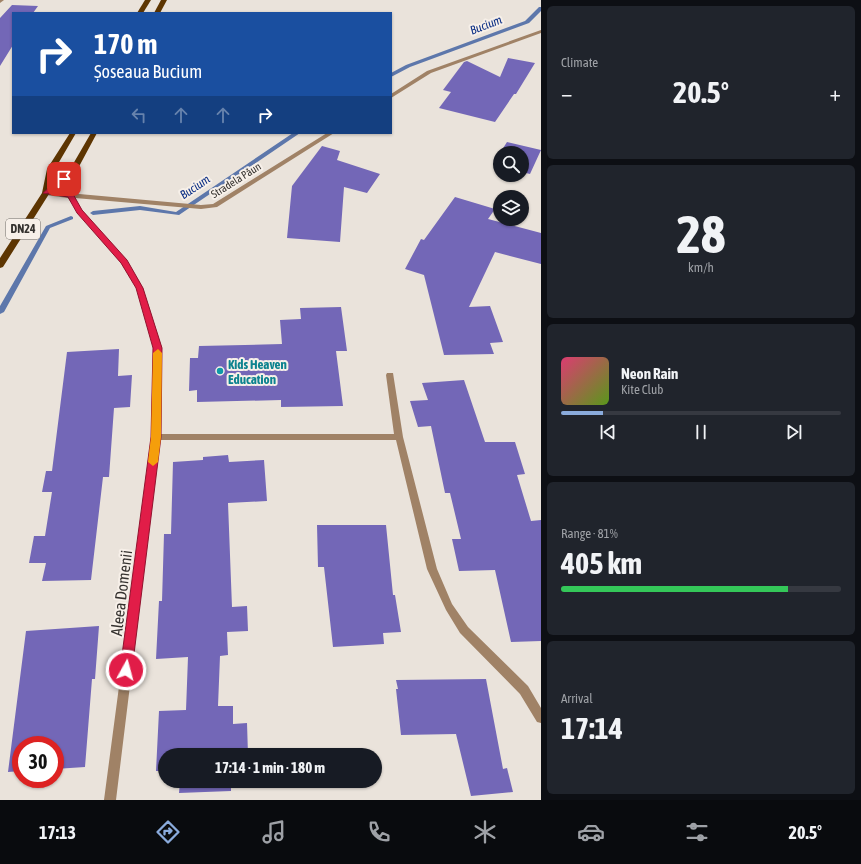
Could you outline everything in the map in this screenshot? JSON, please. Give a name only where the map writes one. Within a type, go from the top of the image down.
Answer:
[{"type":"main road","points":[[141,12],[148,0]]},
{"type":"main road","points":[[158,12],[164,0]]},
{"type":"main road","name":"DN24","points":[[46,193],[51,169],[72,134]]},
{"type":"main road","name":"DN24","points":[[0,265],[46,193],[72,172],[93,134]]},
{"type":"street","points":[[392,95],[430,72],[541,31]]},
{"type":"street","name":"Stradela Păun","points":[[70,196],[201,207],[215,206],[329,134]]},
{"type":"street","points":[[46,193],[70,196]]},
{"type":"street","name":"Aleea Domenii","points":[[70,196],[80,211],[124,262],[140,288],[158,348],[156,437],[110,800]]},
{"type":"street","points":[[390,375],[399,437],[432,569],[448,607],[464,630],[524,690],[541,718]]},
{"type":"street","points":[[156,437],[399,437]]},
{"type":"building","points":[[12,5],[38,6],[34,12],[12,12],[12,47],[0,66],[0,18]]},
{"type":"building","points":[[508,58],[535,63],[516,94],[514,94],[495,122],[439,108],[451,92],[443,90],[464,62],[467,61],[500,77]]},
{"type":"building","points":[[507,142],[524,146],[504,146]]},
{"type":"building","points":[[322,146],[340,151],[337,160],[380,174],[367,193],[344,187],[340,242],[287,238],[292,186]]},
{"type":"building","points":[[529,147],[541,150],[529,174]]},
{"type":"building","points":[[455,197],[493,208],[493,212],[488,219],[493,220],[493,226],[514,226],[541,233],[541,264],[495,252],[469,307],[490,306],[503,342],[490,343],[494,354],[444,355],[424,275],[405,269],[421,239],[424,240]]},
{"type":"building","points":[[341,307],[347,351],[336,351],[343,406],[281,407],[281,400],[197,402],[197,390],[189,391],[190,358],[198,358],[199,346],[282,344],[280,320],[301,319],[300,308]]},
{"type":"building","points":[[119,349],[118,376],[132,375],[130,407],[114,408],[109,477],[103,477],[91,580],[42,581],[46,563],[29,563],[34,536],[45,536],[52,492],[42,492],[46,471],[52,471],[67,352]]},
{"type":"building","points":[[464,380],[485,442],[515,442],[525,474],[517,475],[531,521],[541,520],[541,641],[511,642],[495,570],[459,571],[452,539],[461,539],[450,493],[445,493],[431,426],[418,427],[410,401],[428,400],[422,383]]},
{"type":"building","points":[[228,455],[229,462],[264,460],[267,501],[228,503],[232,607],[247,606],[248,631],[227,632],[228,655],[220,656],[218,706],[233,706],[233,724],[247,723],[248,748],[158,748],[158,771],[156,771],[159,711],[186,710],[188,657],[156,659],[159,601],[162,601],[164,534],[171,534],[173,462],[203,460],[203,457]]},
{"type":"building","points":[[317,525],[386,525],[393,595],[395,595],[401,632],[383,633],[384,644],[333,647],[324,567],[318,567]]},
{"type":"building","points":[[99,626],[95,679],[92,679],[85,767],[64,768],[64,736],[13,736],[26,631]]},
{"type":"building","points":[[486,679],[503,769],[507,768],[513,792],[471,796],[456,734],[401,735],[396,680]]},
{"type":"building","points":[[12,741],[12,772],[8,772]]},
{"type":"building","points":[[179,788],[231,788],[231,791],[179,793]]},
{"type":"waterway","name":"Bucium","points":[[392,74],[408,66],[527,22],[541,8]]},
{"type":"waterway","name":"Bucium","points":[[93,213],[140,208],[177,214],[296,134]]},
{"type":"waterway","name":"Bucium","points":[[0,312],[48,227],[71,218]]},
{"type":"slow traffic","points":[[153,462],[156,437],[158,353]]},
{"type":"place","name":"Kids Heaven Education","points":[[220,371]]},
{"type":"route","points":[[64,179],[46,193],[70,196],[106,244],[124,262],[140,288],[158,348],[156,437],[126,670]]}]
